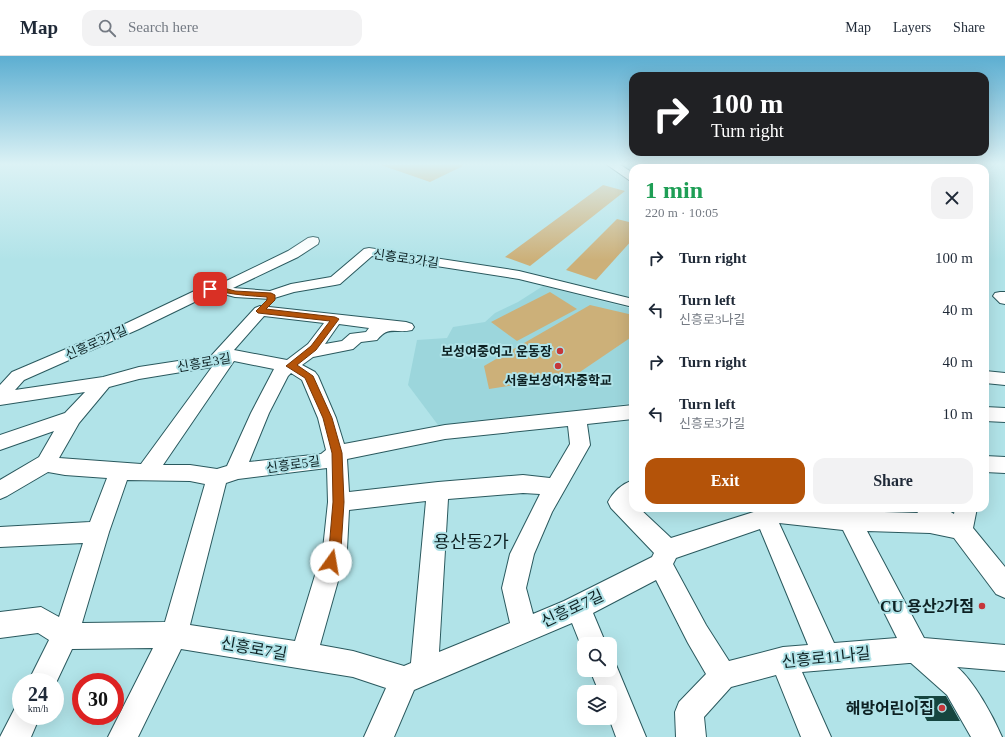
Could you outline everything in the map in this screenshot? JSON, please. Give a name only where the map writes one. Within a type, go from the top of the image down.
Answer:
[{"type":"street","points":[[220,289],[294,254],[314,241]]},
{"type":"street","name":"신흥로3가길","points":[[0,396],[18,376],[133,326],[210,289],[220,289],[235,293],[271,295],[291,288],[336,281],[369,252],[519,275],[629,302]]},
{"type":"street","points":[[146,473],[223,358],[260,311],[271,300],[271,295]]},
{"type":"street","points":[[1005,296],[1000,296],[1005,300]]},
{"type":"street","points":[[260,311],[406,327]]},
{"type":"street","points":[[123,737],[174,635],[227,474],[237,466],[281,372],[314,348],[335,319]]},
{"type":"street","points":[[309,352],[347,345],[356,338],[372,336],[376,330],[387,325]]},
{"type":"street","name":"신흥로3길","points":[[0,399],[103,383],[139,373],[223,358],[290,366],[309,376],[327,418],[337,453],[339,502],[335,549],[304,657]]},
{"type":"street","points":[[989,377],[1005,379]]},
{"type":"street","points":[[0,490],[46,463],[72,418],[103,383]]},
{"type":"street","name":"신흥로5길","points":[[46,463],[65,467],[146,473],[227,474],[325,461],[337,453],[445,432],[629,412]]},
{"type":"street","points":[[989,414],[1005,415]]},
{"type":"street","points":[[524,630],[514,588],[522,554],[543,508],[580,445],[577,417]]},
{"type":"street","points":[[0,443],[72,418]]},
{"type":"street","points":[[989,464],[1005,465]]},
{"type":"street","points":[[46,673],[65,636],[98,532],[120,471]]},
{"type":"street","points":[[339,502],[438,491],[523,484],[555,487]]},
{"type":"street","points":[[379,737],[414,675],[438,491]]},
{"type":"street","points":[[629,493],[619,502],[664,557],[697,634],[722,676],[689,712],[691,737]]},
{"type":"street","points":[[940,512],[964,519],[1005,586]]},
{"type":"street","name":"신흥로7길","points":[[65,636],[174,635],[414,675],[578,607],[664,557],[780,513],[850,521],[930,523],[964,519]]},
{"type":"street","points":[[766,518],[827,657]]},
{"type":"street","points":[[850,521],[917,651],[957,685],[987,737]]},
{"type":"street","points":[[0,537],[98,532]]},
{"type":"street","points":[[578,607],[590,637]]},
{"type":"street","points":[[0,625],[41,620],[65,636]]},
{"type":"street","name":"신흥로11나길","points":[[722,676],[783,660],[889,651],[917,651],[1005,658]]},
{"type":"street","points":[[783,660],[816,737]]},
{"type":"street","points":[[607,677],[631,737]]},
{"type":"street","points":[[15,737],[21,725]]},
{"type":"shaded area","points":[[588,196],[619,196],[530,266],[505,257]]},
{"type":"shaded area","points":[[617,219],[629,222],[629,243],[596,280],[566,270]]},
{"type":"shaded area","points":[[543,286],[629,308],[629,404],[441,429],[408,385],[417,340],[447,338],[453,327],[485,322],[495,313],[518,302]]},
{"type":"shaded area","points":[[550,292],[577,309],[517,341],[491,322]]},
{"type":"shaded area","name":"보성여중여고 운동장","points":[[590,305],[629,314],[629,339],[574,376],[489,389],[484,366]]},
{"type":"building","name":"해방어린이집","points":[[914,696],[946,696],[960,721],[927,721]]},
{"type":"place","name":"보성여중여고 운동장","points":[[560,351]]},
{"type":"place","name":"서울보성여자중학교","points":[[558,366]]},
{"type":"place","name":"CU 용산2가점","points":[[982,606]]},
{"type":"place","name":"해방어린이집","points":[[942,708]]},
{"type":"district","name":"용산동2가","points":[[471,542]]},
{"type":"route","points":[[210,289],[220,289],[235,293],[271,295],[271,300],[260,311],[335,319],[314,348],[290,366],[309,376],[327,418],[337,453],[339,502],[335,549],[331,562]]}]
